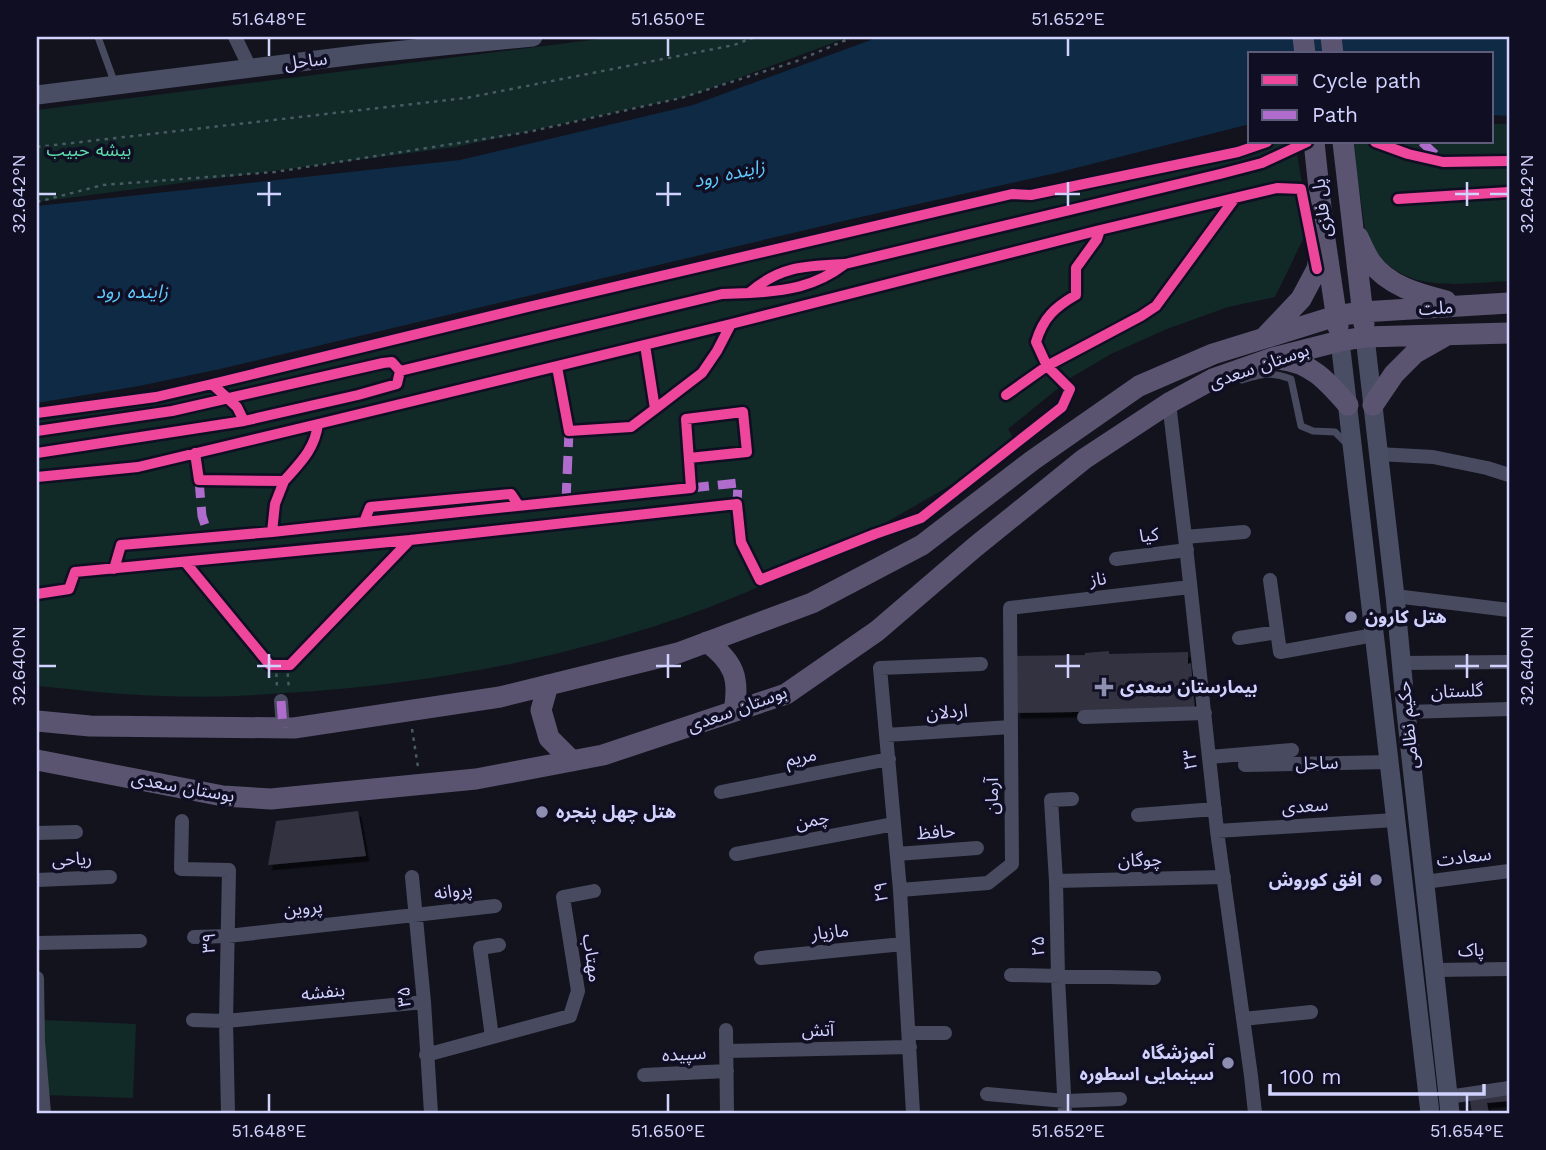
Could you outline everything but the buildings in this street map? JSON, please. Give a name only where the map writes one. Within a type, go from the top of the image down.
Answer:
[{"type":"main road","name":"ساحل","points":[[37,95],[250,68],[363,45],[533,37]]},
{"type":"main road","name":"پل فلزی","points":[[1314,144],[1340,341]]},
{"type":"main road","name":"پل فلزی","points":[[1343,144],[1365,337]]},
{"type":"main road","points":[[1352,225],[1371,262],[1384,276],[1415,293],[1465,306]]},
{"type":"main road","points":[[1265,337],[1301,299],[1317,269],[1323,226]]},
{"type":"main road","name":"ملت","points":[[1336,316],[1509,303]]},
{"type":"main road","name":"بوستان سعدی","points":[[37,721],[90,726],[294,728],[500,697],[678,653],[812,603],[922,545],[1033,460],[1139,386],[1213,354],[1336,316]]},
{"type":"main road","name":"ملت","points":[[1340,341],[1365,337],[1509,333]]},
{"type":"main road","points":[[1373,405],[1394,374],[1415,353],[1447,335]]},
{"type":"main road","name":"حکیم نظامی","points":[[1365,337],[1449,1105]]},
{"type":"main road","name":"بوستان سعدی","points":[[37,760],[223,796],[271,799],[476,779],[603,755],[786,694],[877,631],[1084,458],[1174,400],[1213,379],[1273,358],[1340,341]]},
{"type":"main road","name":"حکیم نظامی","points":[[1340,341],[1430,1113]]},
{"type":"main road","points":[[1273,358],[1291,360],[1310,368],[1331,385],[1348,405]]},
{"type":"main road","points":[[707,642],[722,654],[732,669],[738,690],[734,711]]},
{"type":"main road","points":[[548,685],[541,710],[549,738],[572,761]]},
{"type":"street","points":[[235,37],[250,68]]},
{"type":"street","name":"۲۳","points":[[1174,400],[1190,587],[1217,831],[1255,1113]]},
{"type":"street","points":[[1378,454],[1433,457],[1509,475]]},
{"type":"street","name":"کیا","points":[[1116,559],[1244,532]]},
{"type":"street","points":[[1270,580],[1280,652],[1374,635]]},
{"type":"street","name":"ناز","points":[[1010,608],[1190,587]]},
{"type":"street","points":[[1395,596],[1509,610]]},
{"type":"street","name":"آرمان","points":[[900,890],[988,883],[1012,864],[1010,608]]},
{"type":"street","points":[[1239,638],[1277,632]]},
{"type":"street","points":[[1401,663],[1509,662]]},
{"type":"street","name":"۲۹","points":[[913,1113],[900,890],[880,668],[981,664]]},
{"type":"street","points":[[282,728],[283,696]]},
{"type":"street","name":"گلستان","points":[[1406,712],[1509,709]]},
{"type":"street","points":[[1084,717],[1205,713]]},
{"type":"street","name":"اردلان","points":[[886,735],[1011,727]]},
{"type":"street","points":[[1209,757],[1292,750]]},
{"type":"street","name":"مریم","points":[[721,792],[889,759]]},
{"type":"street","name":"ساحل","points":[[1245,765],[1389,762]]},
{"type":"street","name":"۲۵","points":[[1065,1107],[1051,800],[1072,799]]},
{"type":"street","points":[[1138,815],[1215,808]]},
{"type":"street","name":"سعدی","points":[[1217,831],[1395,820]]},
{"type":"street","name":"۳۹","points":[[182,821],[181,869],[229,870],[226,1021],[228,1113]]},
{"type":"street","name":"چمن","points":[[736,854],[894,824]]},
{"type":"street","points":[[37,833],[76,832]]},
{"type":"street","name":"حافظ","points":[[897,854],[977,848]]},
{"type":"street","name":"سعادت","points":[[1424,882],[1509,871]]},
{"type":"street","name":"ریاحی","points":[[37,880],[110,877]]},
{"type":"street","name":"۳۵","points":[[412,877],[431,1113]]},
{"type":"street","name":"چوگان","points":[[1056,881],[1224,877]]},
{"type":"street","name":"مهتاب","points":[[426,1055],[570,1016],[578,992],[564,897],[594,891]]},
{"type":"street","name":"پروانه","points":[[416,915],[495,906]]},
{"type":"street","name":"پروین","points":[[194,937],[228,936],[416,915]]},
{"type":"street","points":[[37,943],[140,940]]},
{"type":"street","name":"مازیار","points":[[761,958],[903,944]]},
{"type":"street","points":[[492,1037],[480,948],[499,945]]},
{"type":"street","name":"پاک","points":[[1434,970],[1509,969]]},
{"type":"street","points":[[1011,975],[1154,978]]},
{"type":"street","points":[[37,978],[38,1041],[44,1113]]},
{"type":"street","name":"بنفشه","points":[[193,1020],[226,1021],[424,1002]]},
{"type":"street","points":[[1243,1019],[1311,1012]]},
{"type":"street","points":[[726,1030],[727,1113]]},
{"type":"street","name":"آتش","points":[[726,1051],[910,1040],[945,1032]]},
{"type":"street","name":"سپیده","points":[[643,1075],[727,1071]]},
{"type":"street","points":[[1449,1105],[1509,1088]]},
{"type":"street","points":[[987,1094],[1065,1107],[1120,1099]]},
{"type":"lane","points":[[98,37],[115,85]]},
{"type":"lane","points":[[1231,383],[1257,375],[1276,373],[1291,379],[1301,426],[1313,431],[1335,432],[1346,442],[1353,460]]},
{"type":"lane","points":[[1174,400],[1219,386]]},
{"type":"path","points":[[37,147],[466,98],[734,45],[755,37]]},
{"type":"path","points":[[37,202],[103,186],[275,172],[528,132],[681,98],[797,61],[853,37]]},
{"type":"path","points":[[276,665],[283,696]]},
{"type":"path","points":[[283,696],[287,665]]},
{"type":"path","points":[[409,711],[420,785]]},
{"type":"green space","name":"بیشه حبیب","points":[[615,37],[849,37],[690,96],[456,147],[37,202],[37,110]]},
{"type":"green space","points":[[1494,124],[1509,124],[1509,281],[1447,284],[1409,277],[1392,268],[1378,254],[1364,222],[1352,144],[1494,144]]},
{"type":"green space","points":[[1274,144],[1295,144],[1310,211],[1310,225],[1275,297],[1228,307],[1167,329],[1111,354],[1072,377],[1008,429],[1018,446],[862,536],[741,595],[649,628],[547,656],[390,684],[209,697],[132,695],[37,686],[37,418],[208,390],[442,330],[1010,196],[1032,197]]},
{"type":"green space","points":[[44,1020],[136,1024],[133,1098],[42,1095]]},
{"type":"water","name":"زاینده رود","points":[[879,37],[1509,37],[1509,116],[1494,115],[1494,52],[1248,52],[1248,125],[1056,173],[220,369],[37,403],[37,206],[460,160],[693,105]]},
{"type":"marked path","points":[[1424,144],[1440,159]]},
{"type":"marked path","points":[[566,501],[569,431]]},
{"type":"marked path","points":[[199,480],[202,516],[209,537]]},
{"type":"marked path","points":[[691,488],[738,483],[737,504]]},
{"type":"marked path","points":[[281,701],[283,728]]},
{"type":"cycle path","points":[[212,384],[1012,194],[1031,195],[1238,152],[1261,144]]},
{"type":"cycle path","points":[[845,264],[1262,163],[1303,144]]},
{"type":"cycle path","points":[[1380,144],[1443,162],[1509,161]]},
{"type":"cycle path","points":[[1100,230],[1277,188],[1301,189],[1317,269]]},
{"type":"cycle path","points":[[1398,199],[1509,192]]},
{"type":"cycle path","points":[[186,563],[270,665],[290,665],[410,540],[737,504],[741,542],[760,580],[921,518],[1062,407],[1070,389],[1047,366],[1156,306],[1235,198]]},
{"type":"cycle path","points":[[731,324],[1100,230],[1097,239],[1076,268],[1076,295],[1051,314],[1042,326],[1036,342],[1047,366],[1006,395]]},
{"type":"cycle path","points":[[845,264],[811,283],[775,291],[749,293],[782,272],[845,264]]},
{"type":"cycle path","points":[[37,413],[156,397],[212,384],[237,407],[244,421],[397,384],[400,371],[722,294],[749,293]]},
{"type":"cycle path","points":[[318,424],[731,324],[702,373],[655,409],[645,345]]},
{"type":"cycle path","points":[[37,431],[172,411],[383,363],[392,362],[400,371]]},
{"type":"cycle path","points":[[557,367],[569,431],[631,427],[655,409]]},
{"type":"cycle path","points":[[364,522],[691,488],[686,419],[743,412],[747,452],[689,458]]},
{"type":"cycle path","points":[[37,453],[244,421]]},
{"type":"cycle path","points":[[37,477],[138,467],[318,424],[310,448],[284,481],[199,480],[195,453]]},
{"type":"cycle path","points":[[284,481],[275,504],[272,532],[364,522],[370,507],[511,494],[519,506]]},
{"type":"cycle path","points":[[114,569],[121,545],[272,532]]},
{"type":"cycle path","points":[[37,594],[69,589],[75,572],[410,540]]},
{"type":"place","name":"هتل کارون","points":[[1351,617]]},
{"type":"place","name":"بیمارستان سعدی","points":[[1104,687]]},
{"type":"place","name":"هتل چهل پنجره","points":[[542,812]]},
{"type":"place","name":"افق کوروش","points":[[1376,880]]},
{"type":"place","name":"آموزشگاه سینمایی اسطوره","points":[[1228,1063]]}]
